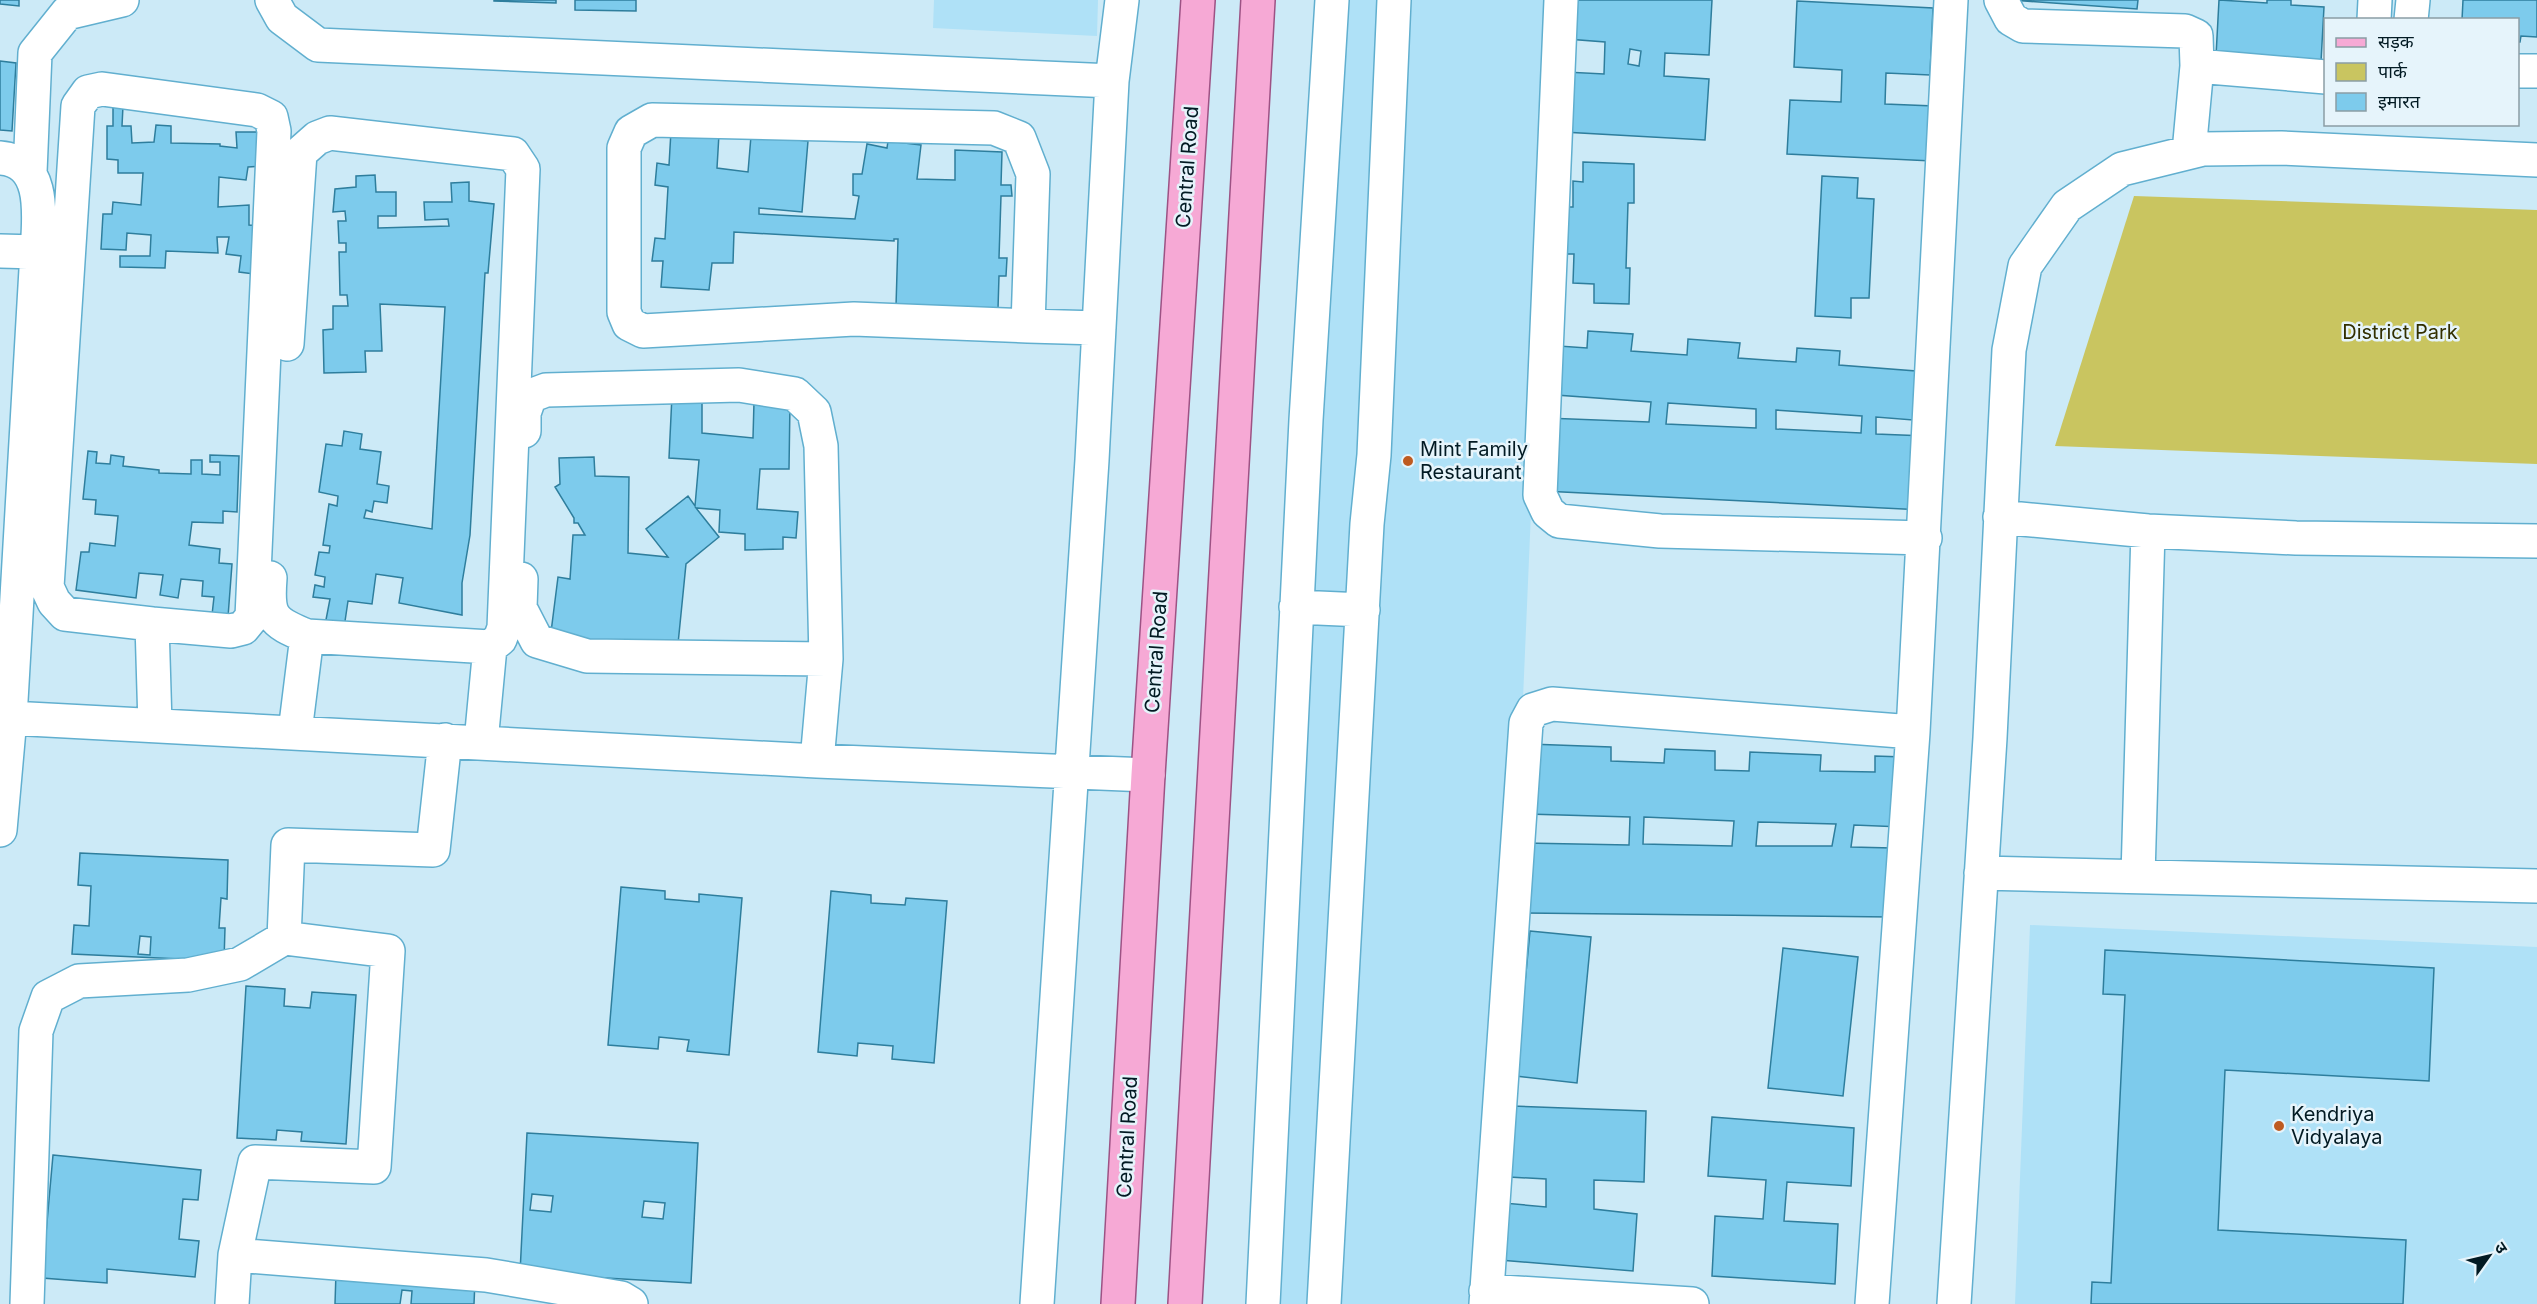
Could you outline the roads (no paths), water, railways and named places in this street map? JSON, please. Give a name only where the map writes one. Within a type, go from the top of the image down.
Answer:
[{"type":"main road","name":"Central Road","points":[[1118,1304],[1148,775],[1198,0]]},
{"type":"main road","points":[[1185,1304],[1258,0]]},
{"type":"street","points":[[0,830],[10,718],[40,207],[30,172],[35,53],[67,13],[122,0]]},
{"type":"street","points":[[272,0],[282,18],[318,45],[1112,81]]},
{"type":"street","points":[[1037,1304],[1100,328],[1112,81],[1122,0]]},
{"type":"street","points":[[1263,1304],[1296,607],[1332,0]]},
{"type":"street","points":[[1324,1304],[1363,610],[1374,455],[1394,0]]},
{"type":"street","points":[[1561,0],[1540,495],[1548,512],[1559,521],[1660,531],[1924,538]]},
{"type":"street","points":[[1872,1304],[1913,732],[1951,0]]},
{"type":"street","points":[[2001,0],[2011,19],[2023,26],[2185,31],[2196,36],[2197,66],[2190,152]]},
{"type":"street","points":[[2374,18],[2375,0]]},
{"type":"street","points":[[2411,18],[2413,0]]},
{"type":"street","points":[[2197,66],[2324,77]]},
{"type":"street","points":[[2519,70],[2537,71]]},
{"type":"street","points":[[102,89],[257,110],[271,117],[274,131],[252,617],[243,628],[231,631],[152,624],[65,614],[54,602],[47,587],[78,106],[88,92],[102,89]]},
{"type":"street","points":[[1028,326],[1033,174],[1019,138],[994,128],[652,120],[631,132],[624,148],[624,312],[629,324],[643,331],[854,319],[1028,326],[1100,328]]},
{"type":"street","points":[[330,133],[513,154],[523,169],[504,628],[500,639],[490,647],[307,636],[276,621],[268,606],[300,153],[317,138],[330,133]]},
{"type":"street","points":[[1954,1304],[1981,873],[2008,350],[2025,266],[2067,206],[2122,169],[2203,149],[2281,148],[2537,160]]},
{"type":"street","points":[[0,158],[15,159],[30,172]]},
{"type":"street","points":[[0,251],[37,252]]},
{"type":"street","points":[[817,761],[826,659],[821,446],[814,412],[795,394],[739,384],[546,390],[530,396],[524,413],[520,608],[537,641],[587,656],[826,659]]},
{"type":"street","points":[[2000,517],[2148,531],[2296,538],[2537,541]]},
{"type":"street","points":[[2138,876],[2148,531]]},
{"type":"street","points":[[1296,607],[1363,610]]},
{"type":"street","points":[[152,624],[156,725]]},
{"type":"street","points":[[295,732],[307,636]]},
{"type":"street","points":[[481,741],[490,647]]},
{"type":"street","points":[[1692,1304],[1486,1297],[1526,723],[1533,710],[1552,704],[1913,732]]},
{"type":"street","points":[[10,718],[481,741],[817,761],[1148,775]]},
{"type":"street","points":[[284,938],[288,844],[433,850],[445,740]]},
{"type":"street","points":[[1981,873],[2537,886]]},
{"type":"street","points":[[27,1304],[36,1031],[48,997],[79,981],[188,975],[240,964],[284,938],[388,951],[374,1167],[255,1162],[235,1255],[232,1304]]},
{"type":"street","points":[[235,1255],[486,1275],[621,1298],[631,1304]]},
{"type":"place","name":"Mint Family Restaurant","points":[[1408,461]]},
{"type":"place","name":"Kendriya Vidyalaya","points":[[2279,1126]]},
{"type":"park label","name":"District Park","points":[[2400,332]]}]
